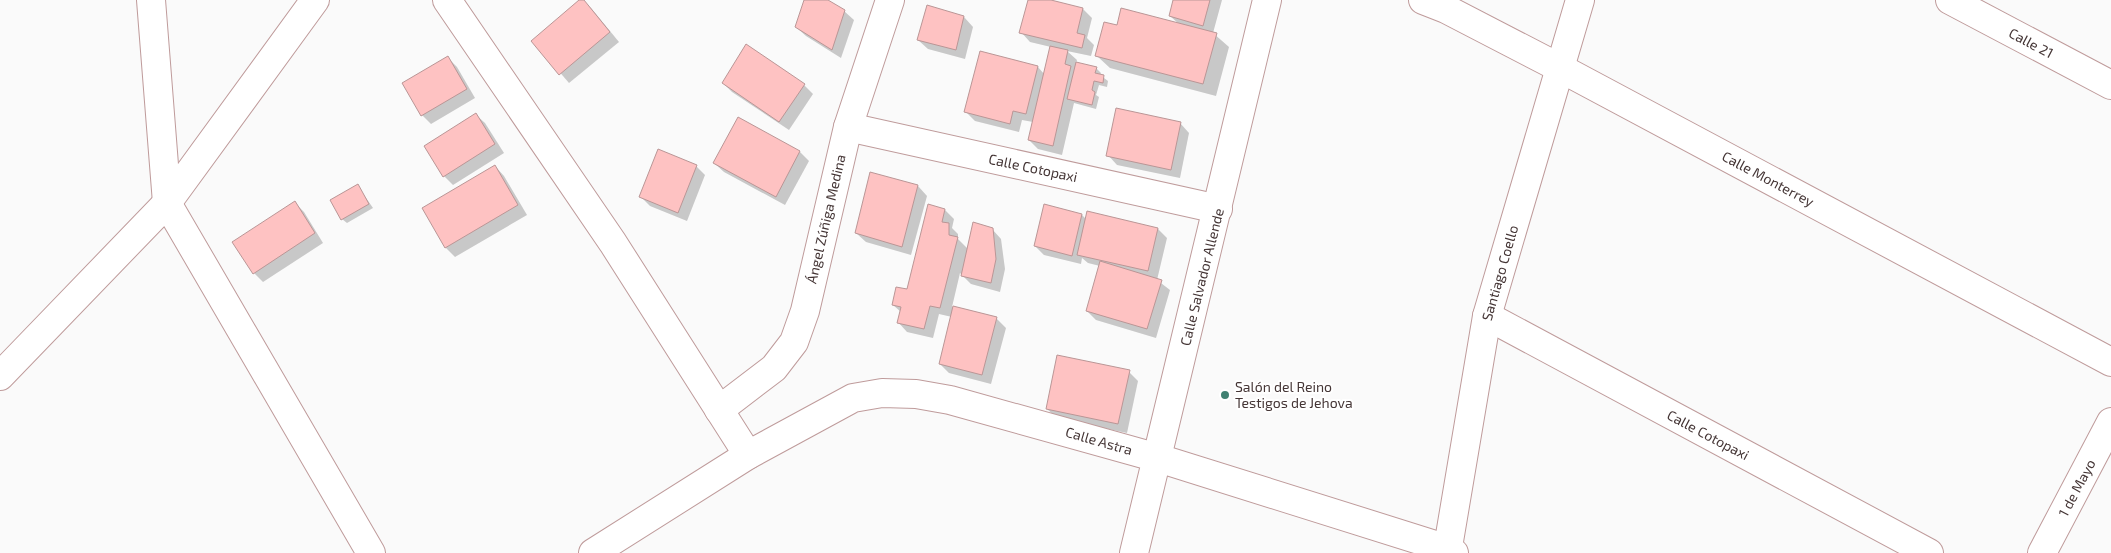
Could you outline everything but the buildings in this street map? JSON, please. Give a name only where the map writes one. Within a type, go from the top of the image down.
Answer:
[{"type":"street","points":[[150,0],[167,203],[371,553]]},
{"type":"street","points":[[0,376],[167,203],[315,0]]},
{"type":"street","points":[[447,0],[613,244],[748,455]]},
{"type":"street","name":"Ángel Zúñiga Medina","points":[[719,410],[774,368],[794,342],[805,311],[848,127],[890,0]]},
{"type":"street","name":"Calle Salvador Allende","points":[[1134,553],[1267,0]]},
{"type":"street","name":"Calle Monterrey","points":[[1423,0],[1446,9],[1560,68],[2111,362]]},
{"type":"street","name":"Santiago Coello","points":[[1450,552],[1487,316],[1580,0]]},
{"type":"street","name":"Calle 21","points":[[1950,0],[2111,85]]},
{"type":"street","name":"Calle Cotopaxi","points":[[848,127],[1218,208]]},
{"type":"street","name":"Calle Cotopaxi","points":[[1487,316],[1929,553]]},
{"type":"street","name":"Calle Astra","points":[[594,553],[748,455],[853,398],[882,392],[916,394],[950,400],[1158,458],[1450,552]]},
{"type":"street","name":"1 de Mayo","points":[[2042,553],[2111,422]]},
{"type":"place","name":"Salón del Reino Testigos de Jehova","points":[[1225,395]]}]
